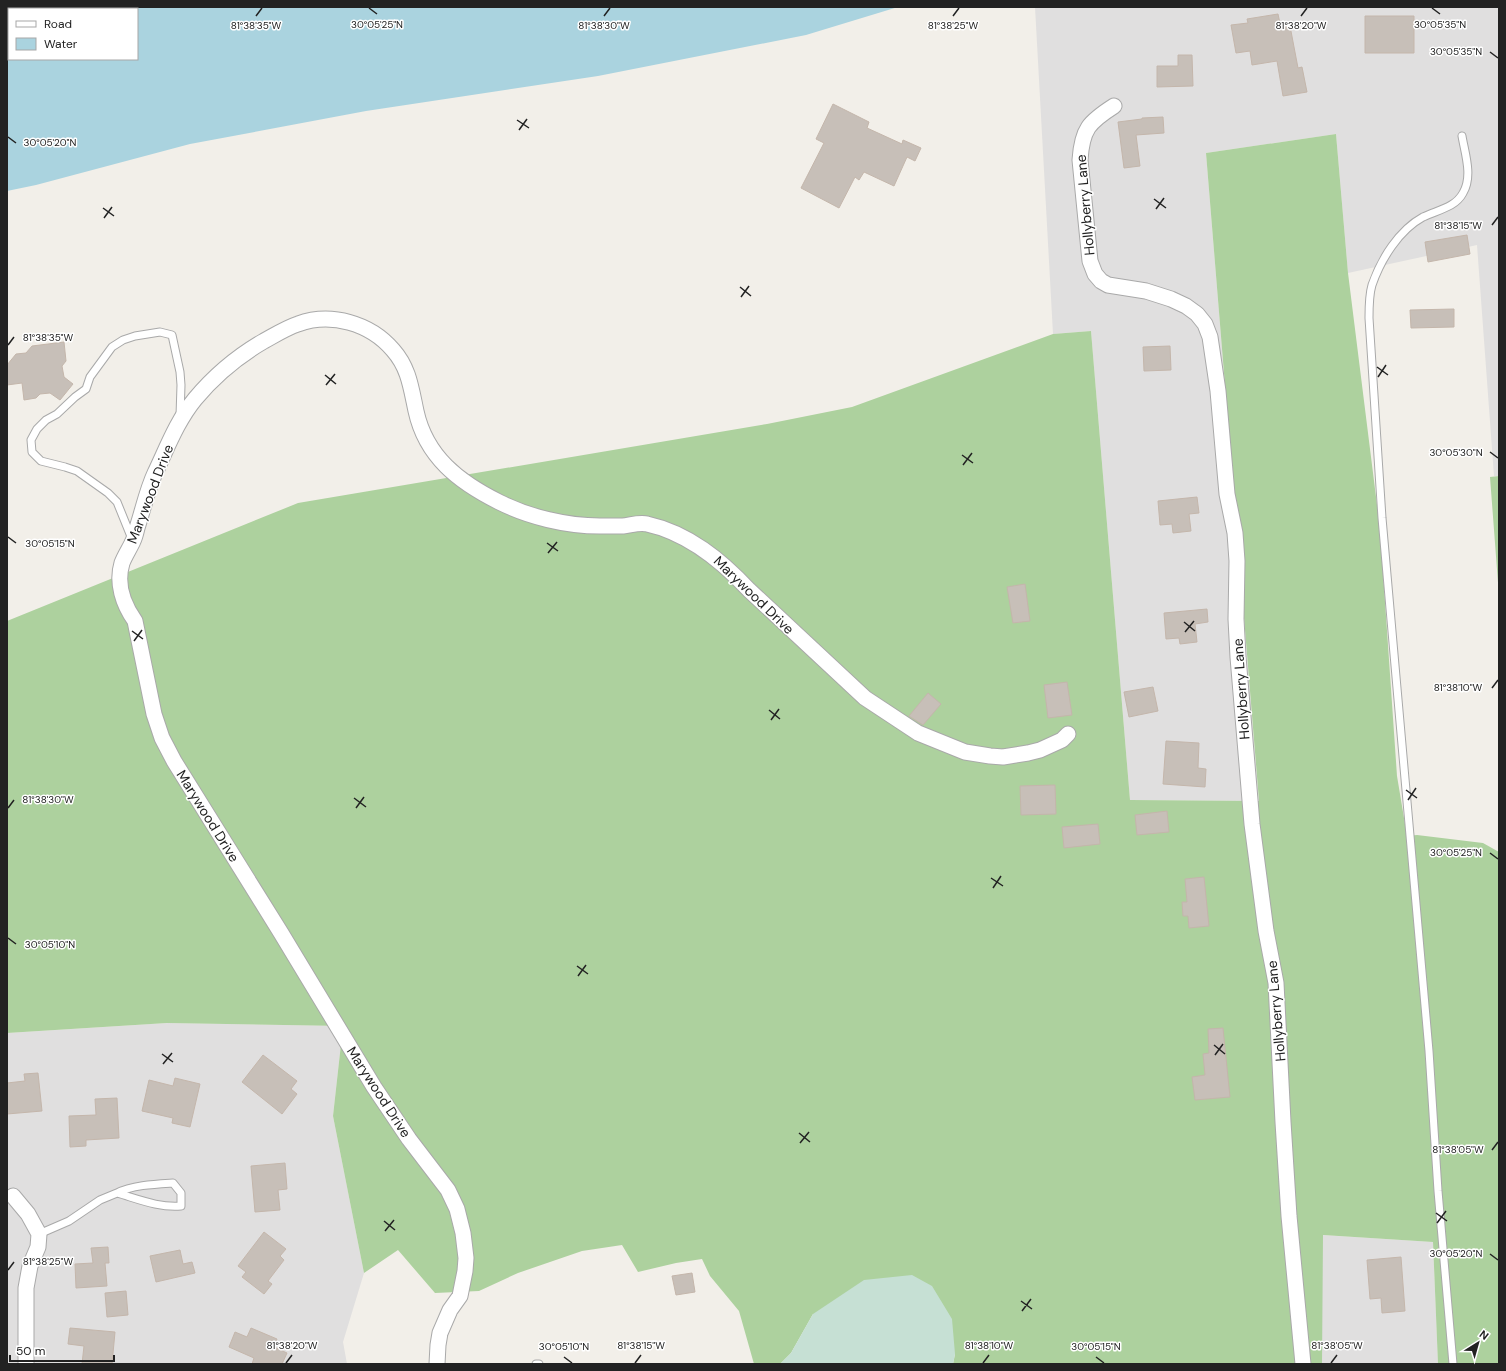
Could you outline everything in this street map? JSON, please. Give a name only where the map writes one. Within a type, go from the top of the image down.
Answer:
[{"type":"street","name":"Hollyberry Lane","points":[[1114,106],[1099,115],[1090,123],[1081,144],[1080,160],[1090,261],[1095,274],[1100,281],[1108,285],[1146,292],[1172,299],[1186,306],[1197,314],[1205,324],[1210,337],[1218,390],[1227,494],[1235,533],[1237,561],[1236,611],[1238,657],[1252,824],[1266,932],[1276,983],[1282,1122],[1303,1364]]},
{"type":"street","name":"Marywood Drive","points":[[437,1364],[440,1333],[450,1310],[460,1296],[465,1271],[466,1258],[463,1233],[457,1209],[448,1190],[409,1139],[374,1087],[285,939],[174,761],[162,738],[154,714],[135,621],[128,610],[120,586],[120,574],[123,561],[133,541],[153,478],[180,420],[203,390],[230,363],[251,348],[287,328],[310,320],[336,319],[371,331],[382,339],[399,357],[410,380],[416,410],[424,434],[437,456],[445,466],[470,486],[500,503],[547,520],[597,526],[623,526],[644,523],[668,530],[691,541],[732,571],[749,590],[865,698],[918,733],[953,748],[965,752],[990,756],[1015,756],[1040,750],[1062,740],[1068,734]]},
{"type":"street","points":[[13,1196],[28,1214],[39,1234],[38,1247],[30,1266],[26,1288],[26,1364]]},
{"type":"lane","points":[[1453,1364],[1438,1191],[1429,1051],[1382,518],[1369,299],[1372,285],[1382,263],[1397,240],[1409,227],[1423,217],[1457,202],[1463,193],[1467,184],[1468,173],[1462,136]]},
{"type":"lane","points":[[133,541],[117,502],[88,478],[77,471],[41,461],[32,452],[31,440],[37,429],[46,420],[57,414],[86,389],[90,377],[112,347],[123,340],[135,336],[160,332],[172,335],[180,372],[180,420]]},
{"type":"lane","points":[[39,1234],[68,1221],[100,1200],[123,1189],[173,1183],[180,1193],[181,1206],[170,1207],[157,1205],[117,1192]]},
{"type":"shaded area","points":[[1035,7],[1499,7],[1499,476],[1494,476],[1477,245],[1348,273],[1336,134],[1206,153],[1259,801],[1130,800],[1091,331],[1053,334]]},
{"type":"shaded area","points":[[167,1023],[343,1026],[333,1116],[364,1273],[343,1342],[347,1364],[7,1364],[7,1033]]},
{"type":"shaded area","points":[[1322,1235],[1433,1242],[1438,1364],[1322,1364]]},
{"type":"green space","points":[[1336,134],[1348,273],[1380,529],[1397,776],[1407,836],[1417,835],[1483,843],[1499,852],[1499,1364],[1438,1364],[1433,1242],[1323,1235],[1322,1364],[953,1364],[955,1354],[813,1314],[791,1353],[780,1364],[754,1364],[739,1311],[710,1276],[702,1259],[676,1263],[638,1272],[622,1245],[582,1251],[518,1273],[479,1291],[435,1293],[398,1250],[364,1273],[333,1116],[343,1026],[167,1023],[7,1033],[7,621],[298,503],[767,424],[852,407],[1053,334],[1091,331],[1130,800],[1259,801],[1206,153]]},
{"type":"green space","points":[[1499,476],[1499,596],[1490,477]]},
{"type":"green space","points":[[912,1275],[932,1286],[952,1319],[955,1354],[953,1364],[780,1364],[791,1353],[813,1314],[864,1280]]},
{"type":"water","points":[[7,7],[898,7],[806,35],[598,76],[366,111],[190,144],[36,185],[7,191]]},
{"type":"building","points":[[1278,14],[1281,28],[1290,26],[1298,68],[1302,67],[1307,92],[1283,96],[1277,61],[1252,65],[1250,51],[1236,53],[1231,25],[1248,23],[1247,19]]},
{"type":"building","points":[[1365,16],[1414,16],[1414,53],[1365,53]]},
{"type":"building","points":[[1178,55],[1192,55],[1193,86],[1157,87],[1157,66],[1178,66]]},
{"type":"building","points":[[833,104],[869,122],[867,128],[902,144],[903,140],[921,148],[915,161],[907,157],[894,186],[864,172],[859,180],[855,177],[839,208],[801,188],[824,143],[816,139]]},
{"type":"building","points":[[1163,117],[1164,133],[1136,135],[1140,166],[1124,168],[1118,122],[1142,118]]},
{"type":"building","points":[[1467,235],[1470,254],[1428,262],[1425,242]]},
{"type":"building","points":[[1454,309],[1454,327],[1411,328],[1410,310]]},
{"type":"building","points":[[64,342],[66,361],[62,366],[64,377],[73,384],[60,400],[50,393],[40,394],[36,398],[24,400],[22,383],[7,385],[7,365],[16,354],[26,353],[32,346]]},
{"type":"building","points":[[1170,346],[1171,370],[1144,371],[1143,347]]},
{"type":"building","points":[[1197,497],[1199,513],[1189,514],[1191,531],[1173,533],[1172,524],[1160,525],[1158,501]]},
{"type":"building","points":[[1025,584],[1030,621],[1013,623],[1007,587]]},
{"type":"building","points":[[1207,609],[1208,622],[1195,624],[1197,642],[1180,644],[1179,638],[1166,639],[1164,613]]},
{"type":"building","points":[[1067,682],[1072,715],[1048,718],[1044,685]]},
{"type":"building","points":[[1153,687],[1158,711],[1129,717],[1124,692]]},
{"type":"building","points":[[928,693],[941,704],[923,725],[909,716]]},
{"type":"building","points":[[1166,741],[1199,743],[1198,768],[1206,769],[1205,787],[1163,784]]},
{"type":"building","points":[[1055,785],[1056,814],[1021,815],[1020,786]]},
{"type":"building","points":[[1167,811],[1169,832],[1137,835],[1135,815]]},
{"type":"building","points":[[1098,824],[1100,844],[1064,848],[1062,827]]},
{"type":"building","points":[[1204,877],[1209,926],[1189,928],[1188,916],[1183,916],[1182,902],[1187,902],[1185,879]]},
{"type":"building","points":[[1223,1028],[1230,1097],[1195,1100],[1192,1077],[1205,1075],[1203,1054],[1209,1053],[1208,1029]]},
{"type":"building","points":[[263,1055],[297,1081],[291,1089],[297,1094],[282,1114],[242,1082]]},
{"type":"building","points":[[38,1073],[42,1111],[7,1114],[7,1083],[25,1081],[24,1074]]},
{"type":"building","points":[[175,1078],[200,1084],[190,1127],[172,1123],[173,1118],[142,1111],[149,1080],[173,1086]]},
{"type":"building","points":[[117,1098],[119,1138],[86,1140],[86,1146],[70,1147],[69,1116],[96,1115],[95,1099]]},
{"type":"building","points":[[285,1163],[287,1189],[278,1190],[280,1210],[255,1212],[251,1166]]},
{"type":"building","points":[[264,1232],[286,1249],[280,1256],[284,1260],[268,1281],[272,1284],[264,1294],[242,1277],[246,1272],[238,1266]]},
{"type":"building","points":[[108,1247],[109,1263],[105,1263],[107,1286],[76,1288],[75,1264],[93,1263],[91,1248]]},
{"type":"building","points":[[180,1250],[183,1264],[192,1262],[195,1273],[156,1282],[150,1256]]},
{"type":"building","points":[[1401,1257],[1405,1311],[1382,1313],[1381,1298],[1370,1299],[1367,1260]]},
{"type":"building","points":[[692,1273],[695,1292],[676,1295],[672,1276]]},
{"type":"building","points":[[126,1291],[128,1315],[107,1317],[105,1293]]},
{"type":"building","points":[[70,1328],[115,1332],[112,1364],[82,1364],[84,1346],[68,1344]]},
{"type":"building","points":[[251,1328],[277,1339],[274,1347],[287,1353],[282,1364],[252,1364],[254,1358],[229,1347],[235,1332],[247,1337]]}]
